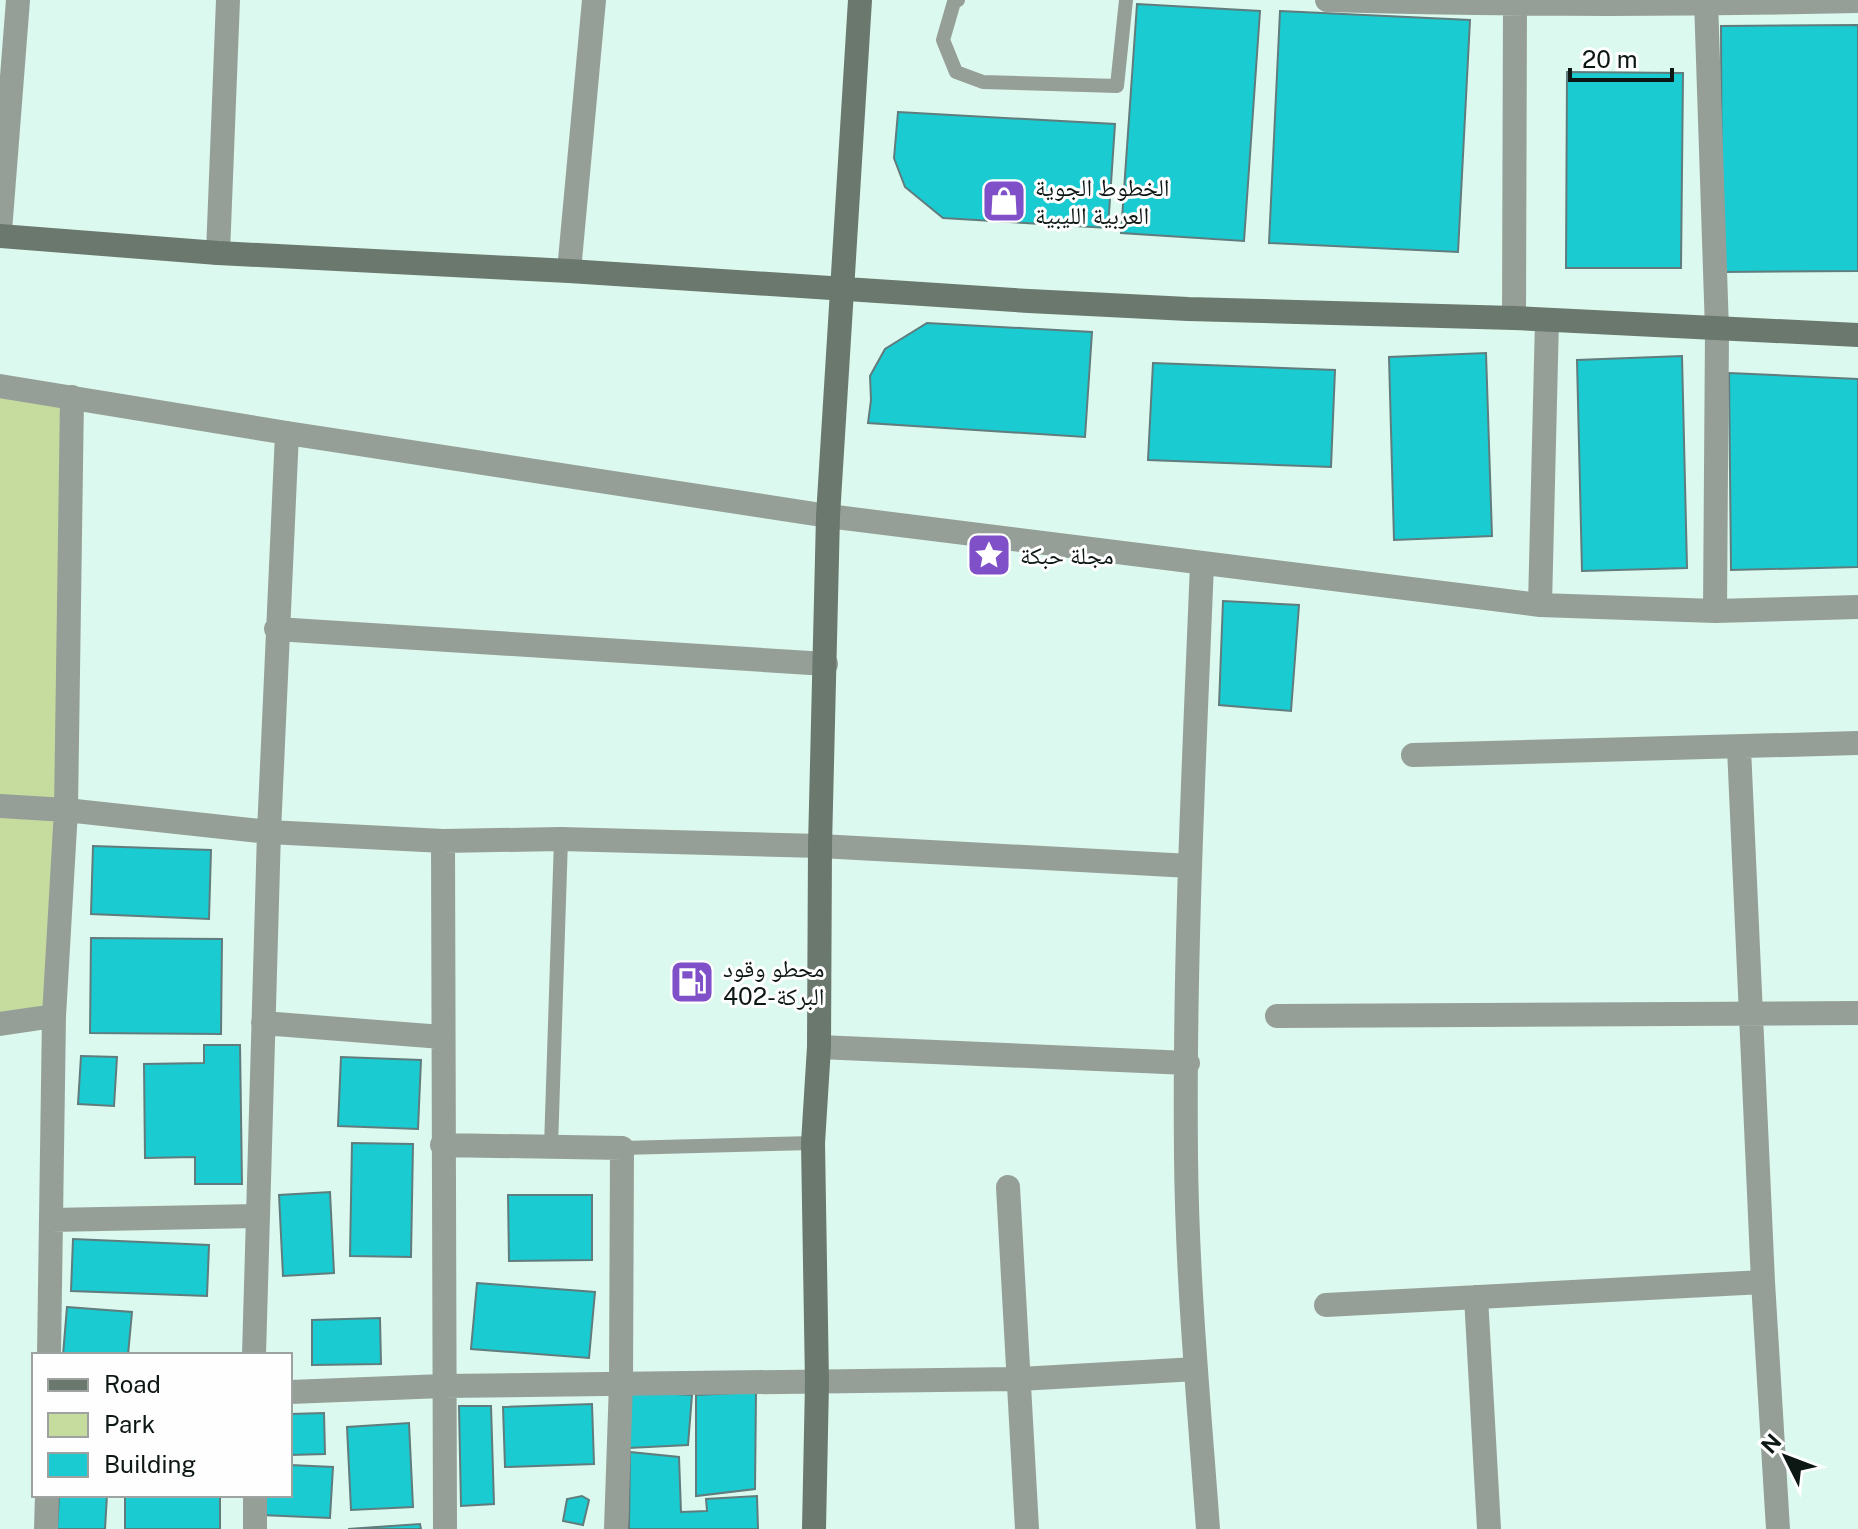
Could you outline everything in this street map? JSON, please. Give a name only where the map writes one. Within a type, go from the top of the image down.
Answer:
[{"type":"street","points":[[18,0],[0,234],[218,253],[1188,309],[1514,318],[1858,335]]},
{"type":"street","points":[[218,253],[228,0]]},
{"type":"street","points":[[569,271],[594,0]]},
{"type":"street","points":[[814,1529],[817,1383],[813,1143],[819,1047],[820,846],[828,516],[860,0]]},
{"type":"street","points":[[1327,0],[1858,1]]},
{"type":"street","points":[[1514,318],[1516,2]]},
{"type":"street","points":[[1706,2],[1717,330],[1715,611]]},
{"type":"street","points":[[1540,605],[1547,320]]},
{"type":"street","points":[[0,386],[828,516],[1540,605],[1715,611],[1858,607]]},
{"type":"street","points":[[49,1353],[54,1016],[66,810],[72,397]]},
{"type":"street","points":[[254,1353],[276,629],[287,433]]},
{"type":"street","points":[[1202,564],[1190,866],[1186,1156],[1196,1369],[1208,1529]]},
{"type":"street","points":[[276,629],[826,664]]},
{"type":"street","points":[[1413,755],[1858,743]]},
{"type":"street","points":[[1739,748],[1763,1282],[1778,1529]]},
{"type":"street","points":[[0,806],[269,832],[443,841],[561,839],[820,846],[1190,866]]},
{"type":"street","points":[[443,841],[445,1529]]},
{"type":"street","points":[[1277,1016],[1858,1013]]},
{"type":"street","points":[[0,1024],[54,1016]]},
{"type":"street","points":[[263,1023],[442,1037]]},
{"type":"street","points":[[819,1047],[1188,1063]]},
{"type":"street","points":[[442,1145],[622,1148],[621,1383],[616,1529]]},
{"type":"street","points":[[1008,1187],[1027,1529]]},
{"type":"street","points":[[51,1220],[258,1216]]},
{"type":"street","points":[[1326,1305],[1763,1282]]},
{"type":"street","points":[[1476,1297],[1489,1529]]},
{"type":"street","points":[[292,1392],[443,1386],[1020,1379],[1196,1369]]},
{"type":"street","points":[[46,1529],[47,1497]]},
{"type":"street","points":[[255,1497],[255,1529]]},
{"type":"lane","points":[[958,0],[954,2],[943,40],[956,72],[983,82],[1117,86],[1126,0]]},
{"type":"lane","points":[[551,1147],[561,839]]},
{"type":"lane","points":[[622,1148],[813,1143]]},
{"type":"green space","points":[[0,395],[70,400],[63,808],[0,804]]},
{"type":"green space","points":[[0,809],[64,812],[52,1014],[0,1021]]},
{"type":"building","points":[[1137,4],[1260,11],[1244,241],[1121,233]]},
{"type":"building","points":[[1280,11],[1470,20],[1458,252],[1269,243]]},
{"type":"building","points":[[1858,25],[1858,271],[1722,272],[1721,26]]},
{"type":"building","points":[[1567,72],[1683,73],[1681,268],[1566,268]]},
{"type":"building","points":[[898,112],[1115,124],[1108,228],[943,218],[905,187],[894,158]]},
{"type":"building","points":[[927,323],[1092,332],[1085,437],[868,423],[870,376],[885,349]]},
{"type":"building","points":[[1486,353],[1492,536],[1394,540],[1389,357]]},
{"type":"building","points":[[1682,356],[1687,568],[1582,571],[1577,360]]},
{"type":"building","points":[[1153,363],[1335,370],[1331,467],[1148,460]]},
{"type":"building","points":[[1729,373],[1858,379],[1858,567],[1731,570]]},
{"type":"building","points":[[1223,601],[1299,605],[1291,711],[1219,705]]},
{"type":"building","points":[[93,846],[211,850],[209,919],[91,914]]},
{"type":"building","points":[[91,938],[222,939],[221,1034],[90,1033]]},
{"type":"building","points":[[204,1045],[240,1045],[242,1184],[195,1184],[195,1157],[145,1158],[144,1064],[204,1063]]},
{"type":"building","points":[[81,1056],[117,1057],[114,1106],[78,1104]]},
{"type":"building","points":[[341,1057],[421,1060],[418,1129],[338,1126]]},
{"type":"building","points":[[352,1143],[413,1144],[411,1257],[350,1256]]},
{"type":"building","points":[[330,1192],[334,1273],[283,1276],[279,1195]]},
{"type":"building","points":[[508,1195],[592,1195],[592,1260],[509,1261]]},
{"type":"building","points":[[73,1239],[209,1245],[207,1296],[71,1291]]},
{"type":"building","points":[[477,1283],[595,1292],[589,1358],[471,1349]]},
{"type":"building","points":[[67,1307],[132,1312],[128,1353],[63,1353]]},
{"type":"building","points":[[380,1318],[381,1364],[312,1365],[312,1320]]},
{"type":"building","points":[[626,1391],[692,1395],[688,1445],[629,1448]]},
{"type":"building","points":[[756,1392],[755,1489],[696,1496],[696,1395]]},
{"type":"building","points":[[592,1404],[594,1464],[505,1467],[503,1407]]},
{"type":"building","points":[[459,1406],[491,1406],[494,1504],[461,1506]]},
{"type":"building","points":[[324,1413],[325,1454],[292,1455],[292,1414]]},
{"type":"building","points":[[409,1423],[413,1507],[351,1510],[347,1427]]},
{"type":"building","points":[[630,1452],[679,1457],[681,1512],[707,1511],[706,1499],[757,1496],[758,1529],[629,1529]]},
{"type":"building","points":[[292,1465],[333,1467],[330,1518],[261,1515],[262,1497],[292,1497]]},
{"type":"building","points":[[582,1496],[589,1500],[583,1525],[563,1521],[567,1499]]},
{"type":"building","points":[[59,1497],[107,1497],[105,1529],[57,1529]]},
{"type":"building","points":[[125,1497],[220,1497],[220,1529],[125,1529]]},
{"type":"building","points":[[420,1524],[421,1529],[348,1529]]},
{"type":"place","name":"الخطوط الجوية العربية الليبية","points":[[1004,201]]},
{"type":"place","name":"مجلة حبكة","points":[[989,555]]},
{"type":"place","name":"محطو وقود 402-البركة","points":[[692,982]]}]
